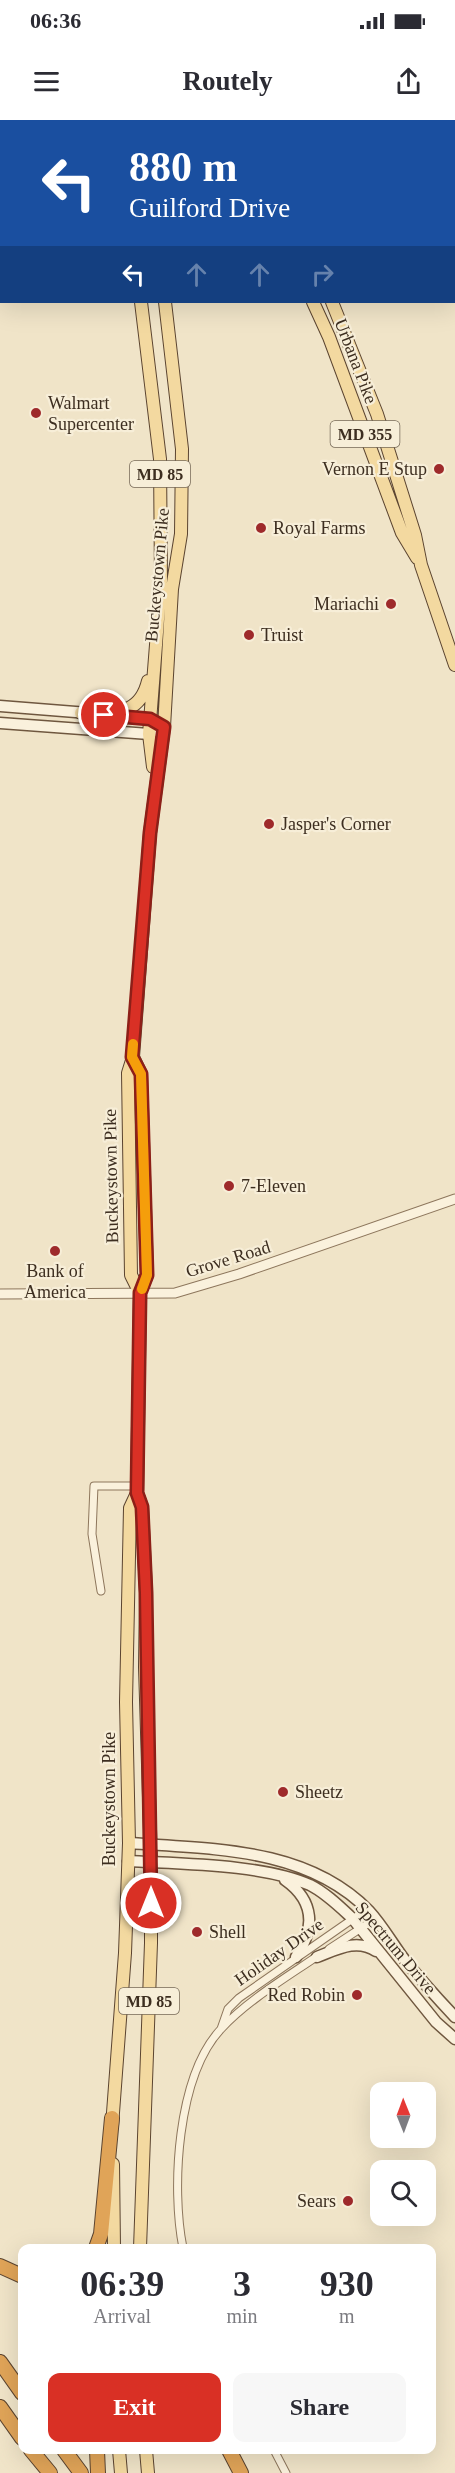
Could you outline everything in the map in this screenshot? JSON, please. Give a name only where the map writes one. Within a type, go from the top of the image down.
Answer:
[{"type":"highway","points":[[97,2244],[101,2234],[112,2118]]},
{"type":"highway","points":[[0,2266],[18,2274]]},
{"type":"highway","points":[[0,2362],[18,2387]]},
{"type":"highway","points":[[0,2407],[18,2432]]},
{"type":"highway","points":[[34,2454],[50,2473]]},
{"type":"highway","points":[[67,2454],[78,2468]]},
{"type":"highway","points":[[97,2454],[98,2473]]},
{"type":"highway","points":[[231,2454],[241,2473]]},
{"type":"main road","name":"Buckeystown Pike","points":[[141,303],[160,459],[160,581],[149,734],[155,781]]},
{"type":"main road","name":"Buckeystown Pike","points":[[140,2244],[151,1943],[151,1844],[146,1593],[142,1507],[137,1490],[140,1293],[147,1275],[141,1074],[132,1057],[155,781],[164,727],[172,589],[181,534],[182,449],[165,303]]},
{"type":"main road","name":"Urbana Pike","points":[[313,303],[329,337],[402,533],[421,565]]},
{"type":"main road","name":"Urbana Pike","points":[[332,303],[377,414],[415,535],[421,565],[455,665]]},
{"type":"main road","points":[[81,713],[116,711],[134,706],[145,692],[155,648]]},
{"type":"main road","points":[[0,706],[150,719],[164,727]]},
{"type":"main road","points":[[0,723],[149,734],[164,727]]},
{"type":"main road","name":"Buckeystown Pike","points":[[114,2244],[112,2118],[125,1953],[129,1843],[126,1702],[130,1508],[137,1490]]},
{"type":"main road","name":"Spectrum Drive","points":[[129,1843],[273,1857],[299,1865],[337,1886],[367,1909],[431,1992],[455,2017]]},
{"type":"main road","name":"Spectrum Drive","points":[[128,1861],[225,1868],[280,1877],[310,1886],[337,1904],[357,1923],[436,2022],[455,2039]]},
{"type":"main road","points":[[280,1877],[294,1886],[310,1910],[308,1936],[296,1958]]},
{"type":"main road","points":[[317,1957],[343,1947],[361,1944],[381,1954]]},
{"type":"main road","points":[[119,2454],[121,2473]]},
{"type":"main road","points":[[146,2454],[148,2473]]},
{"type":"street","name":"Grove Road","points":[[0,1294],[175,1293],[232,1276],[455,1199]]},
{"type":"street","points":[[100,1591],[92,1534],[94,1486],[137,1490]]},
{"type":"street","name":"Holiday Drive","points":[[221,2029],[317,1957],[357,1923],[367,1909]]},
{"type":"street","name":"Holiday Drive","points":[[183,2244],[178,2179],[186,2109],[201,2061],[221,2029],[228,2009],[238,1998],[296,1958],[357,1923],[375,1919]]},
{"type":"street","points":[[276,2454],[286,2473]]},
{"type":"slow traffic","points":[[133,1044],[132,1057],[141,1074],[147,1275],[142,1289]]},
{"type":"place","name":"Walmart Supercenter","points":[[36,413]]},
{"type":"place","name":"Vernon E Stup","points":[[439,469]]},
{"type":"place","name":"Royal Farms","points":[[261,528]]},
{"type":"place","name":"Mariachi","points":[[391,604]]},
{"type":"place","name":"Truist","points":[[249,635]]},
{"type":"place","name":"Jasper's Corner","points":[[269,824]]},
{"type":"place","name":"7-Eleven","points":[[229,1186]]},
{"type":"place","name":"Bank of America","points":[[55,1251]]},
{"type":"place","name":"Sheetz","points":[[283,1792]]},
{"type":"place","name":"Shell","points":[[197,1932]]},
{"type":"place","name":"Red Robin","points":[[357,1995]]},
{"type":"place","name":"Sears","points":[[348,2201]]},
{"type":"route","points":[[104,715],[150,719],[164,727],[155,781],[132,1057],[141,1074],[147,1275],[140,1293],[136,1408],[137,1493],[142,1507],[146,1593],[151,1903]]}]
